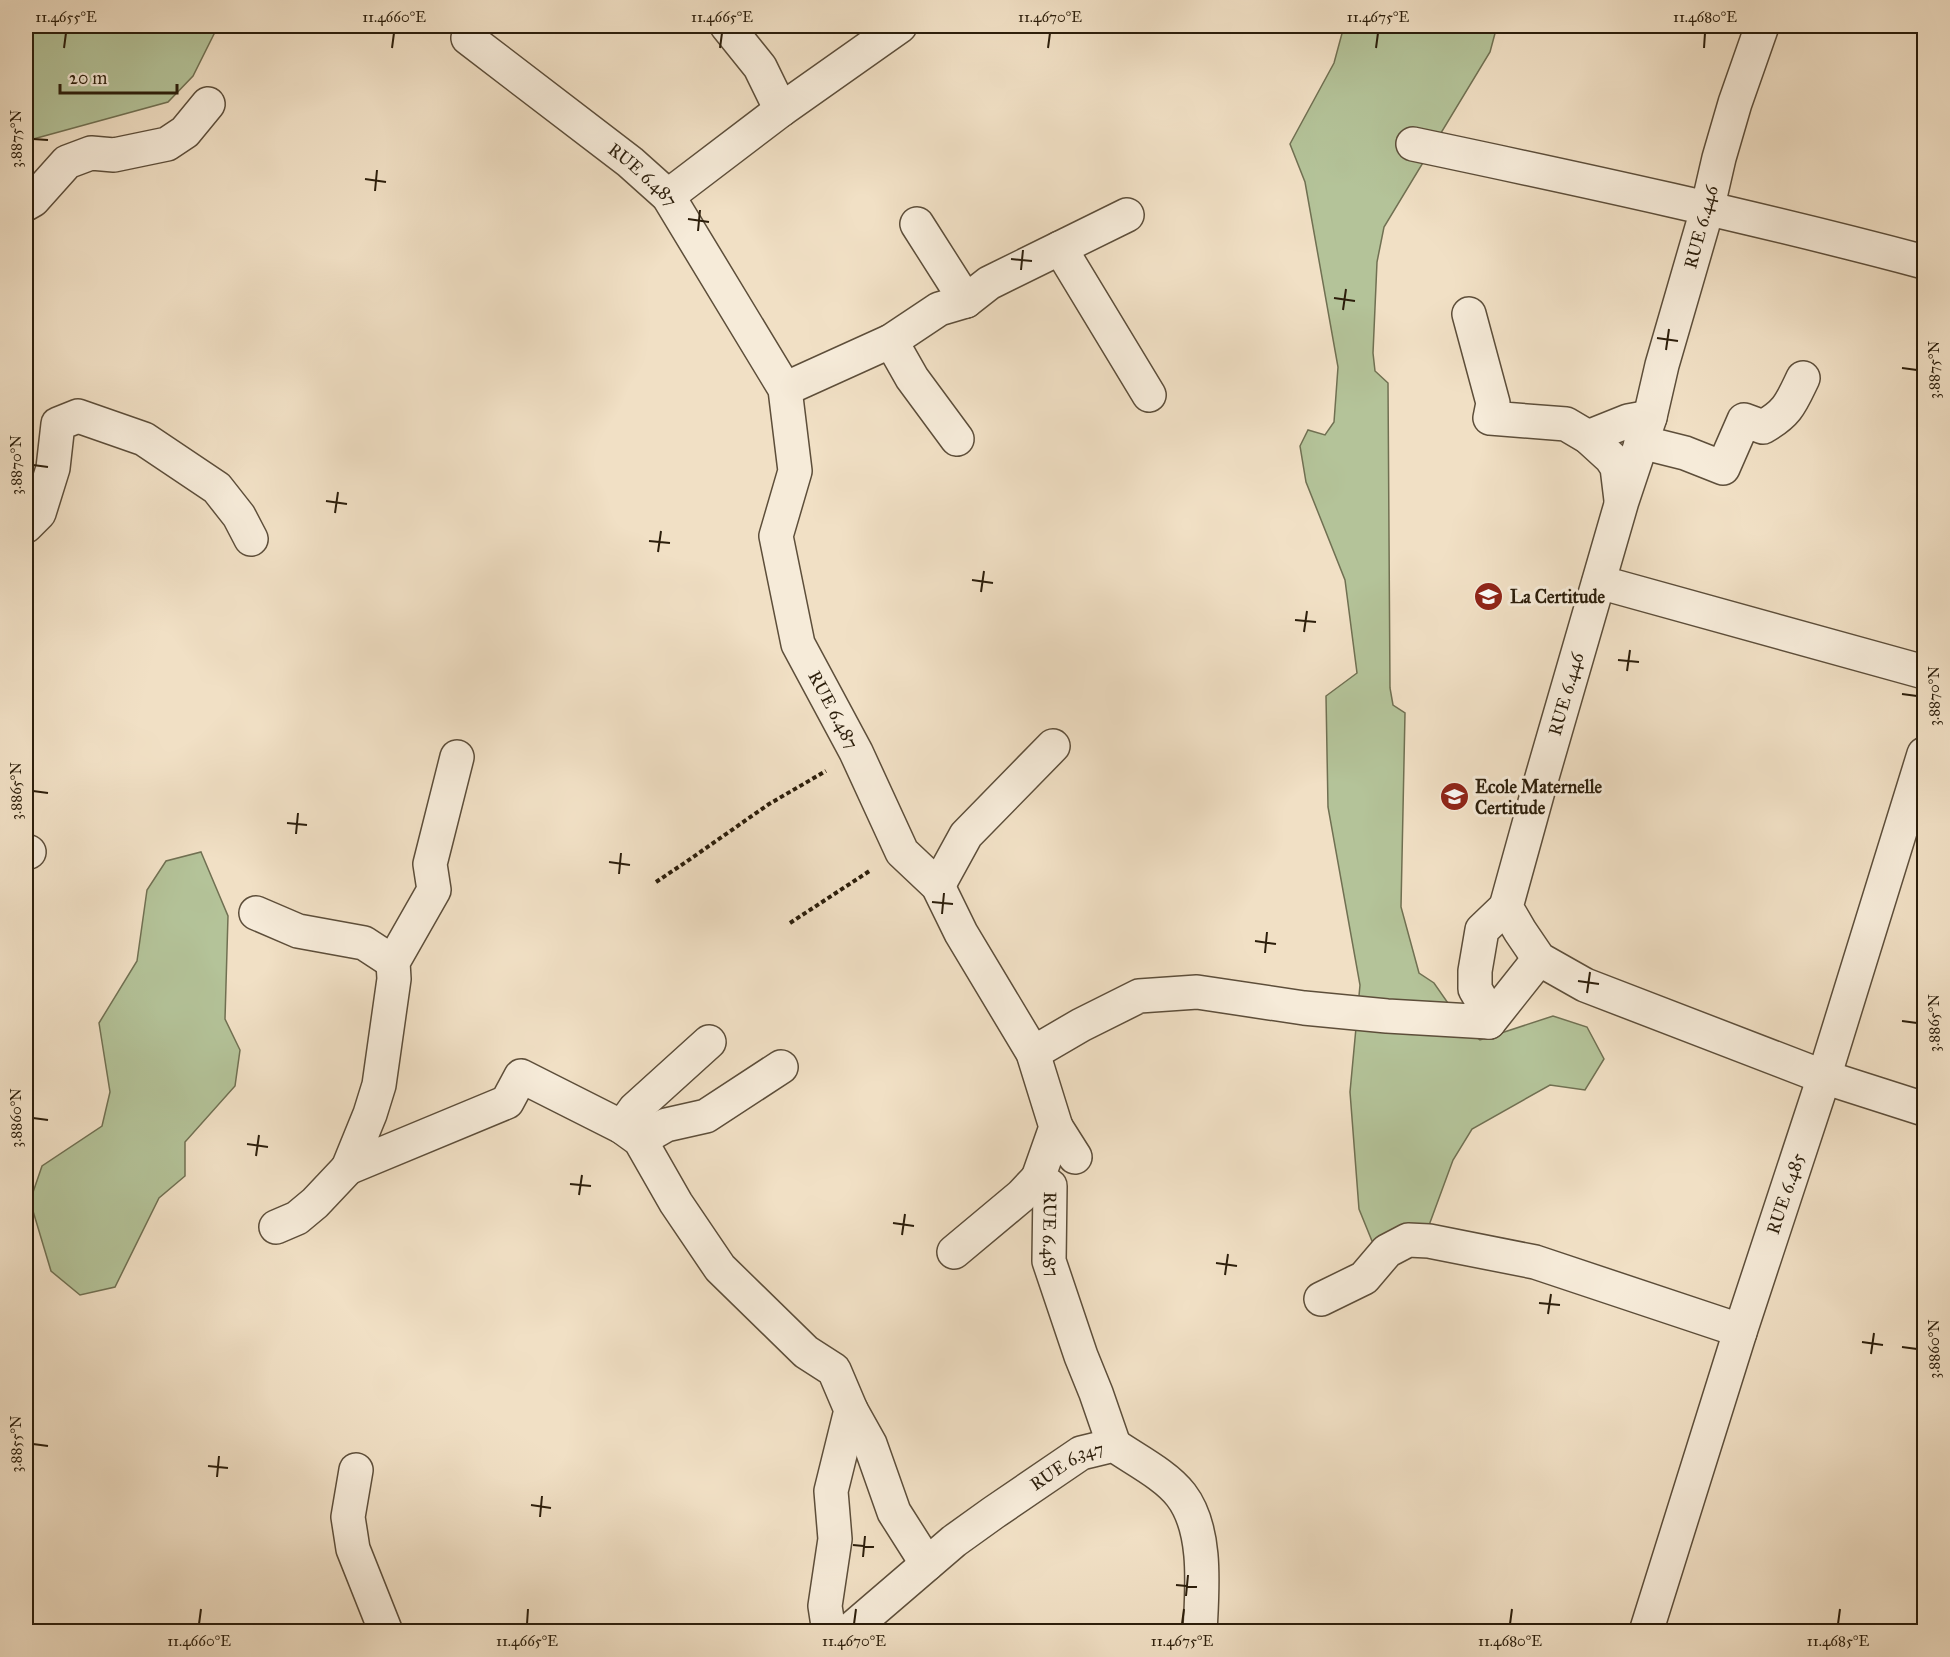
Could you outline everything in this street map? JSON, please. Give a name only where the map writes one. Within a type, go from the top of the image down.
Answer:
[{"type":"street","points":[[727,26],[760,67],[781,110]]},
{"type":"street","points":[[668,196],[781,110],[900,26]]},
{"type":"street","name":"RUE 6.446","points":[[1506,907],[1622,501],[1645,429],[1707,210],[1719,158],[1735,103],[1762,26]]},
{"type":"street","name":"RUE 6.487","points":[[468,38],[630,162],[668,196],[785,389],[795,471],[776,536],[798,644],[856,752],[902,852],[938,886],[961,933],[1033,1053],[1056,1126],[1038,1178],[1050,1186],[1049,1262],[1114,1445]]},
{"type":"street","points":[[26,204],[33,200],[67,162],[92,153],[114,155],[167,144],[185,132],[208,104]]},
{"type":"street","points":[[1413,144],[1826,236],[1924,262]]},
{"type":"street","points":[[785,389],[891,340],[939,309],[966,301],[989,283],[1127,215]]},
{"type":"street","points":[[917,224],[966,301]]},
{"type":"street","points":[[1060,248],[1149,395]]},
{"type":"street","points":[[1469,314],[1493,403],[1490,418],[1566,424],[1588,437],[1611,458],[1617,467],[1622,501]]},
{"type":"street","points":[[891,340],[912,378],[957,439]]},
{"type":"street","points":[[1588,437],[1628,421],[1685,453],[1723,468],[1744,420],[1762,427],[1776,420],[1790,406],[1803,378]]},
{"type":"street","points":[[26,526],[39,513],[53,468],[58,424],[78,416],[144,439],[218,488],[239,516],[251,539]]},
{"type":"street","points":[[1599,582],[1924,672]]},
{"type":"street","points":[[938,886],[966,836],[1053,746]]},
{"type":"street","name":"RUE 6.485","points":[[1646,1632],[1740,1332],[1824,1077],[1924,754]]},
{"type":"street","points":[[276,1227],[297,1218],[315,1203],[348,1168],[370,1114],[379,1084],[394,979],[393,962],[434,890],[430,864],[457,757]]},
{"type":"street","points":[[1489,1022],[1475,989],[1475,971],[1482,930],[1506,907],[1539,959],[1585,984],[1824,1077],[1924,1109]]},
{"type":"street","points":[[256,914],[298,931],[364,943],[393,962]]},
{"type":"street","points":[[1475,971],[1539,959]]},
{"type":"street","points":[[1489,1022],[1539,959]]},
{"type":"street","points":[[1033,1053],[1081,1025],[1139,996],[1162,994],[1197,992],[1304,1008],[1489,1022]]},
{"type":"street","points":[[631,1133],[635,1109],[710,1042]]},
{"type":"street","points":[[631,1133],[706,1116],[781,1067]]},
{"type":"street","points":[[348,1168],[507,1102],[521,1076],[631,1133],[720,1268],[806,1352],[834,1370],[851,1410],[870,1444],[894,1512],[927,1564]]},
{"type":"street","points":[[1056,1126],[1075,1157]]},
{"type":"street","points":[[954,1252],[1021,1196],[1038,1178]]},
{"type":"street","points":[[1321,1299],[1364,1278],[1387,1251],[1397,1245],[1408,1240],[1429,1241],[1535,1262],[1740,1332]]},
{"type":"street","points":[[829,1632],[825,1606],[835,1539],[831,1491],[851,1410]]},
{"type":"street","name":"RUE 6.347","points":[[848,1632],[954,1541],[1081,1453],[1114,1445],[1163,1478],[1180,1494],[1191,1511],[1198,1534],[1202,1574],[1200,1632]]},
{"type":"street","points":[[356,1470],[348,1517],[353,1549],[386,1632]]},
{"type":"path","points":[[656,882],[769,804],[856,752]]},
{"type":"path","points":[[790,923],[877,866]]},
{"type":"green space","points":[[26,26],[218,26],[193,76],[168,102],[26,141]]},
{"type":"green space","points":[[1344,26],[1497,26],[1490,52],[1384,227],[1377,262],[1373,353],[1375,371],[1388,383],[1390,688],[1393,705],[1405,713],[1401,907],[1419,973],[1434,983],[1466,1029],[1480,1040],[1553,1016],[1587,1027],[1604,1059],[1585,1090],[1550,1085],[1472,1129],[1453,1160],[1421,1247],[1387,1251],[1372,1241],[1359,1209],[1350,1092],[1360,985],[1328,807],[1326,696],[1357,673],[1345,580],[1306,482],[1300,446],[1308,430],[1325,435],[1334,422],[1338,367],[1305,182],[1290,144],[1334,63]]},
{"type":"green space","points":[[201,852],[228,916],[225,1019],[240,1050],[235,1086],[185,1142],[185,1176],[159,1198],[115,1287],[80,1295],[51,1271],[30,1201],[42,1166],[102,1126],[110,1092],[99,1023],[137,961],[147,890],[166,861]]},
{"type":"place","name":"La Certitude","points":[[1489,597]]},
{"type":"place","name":"Ecole Maternelle Certitude","points":[[1454,797]]}]
